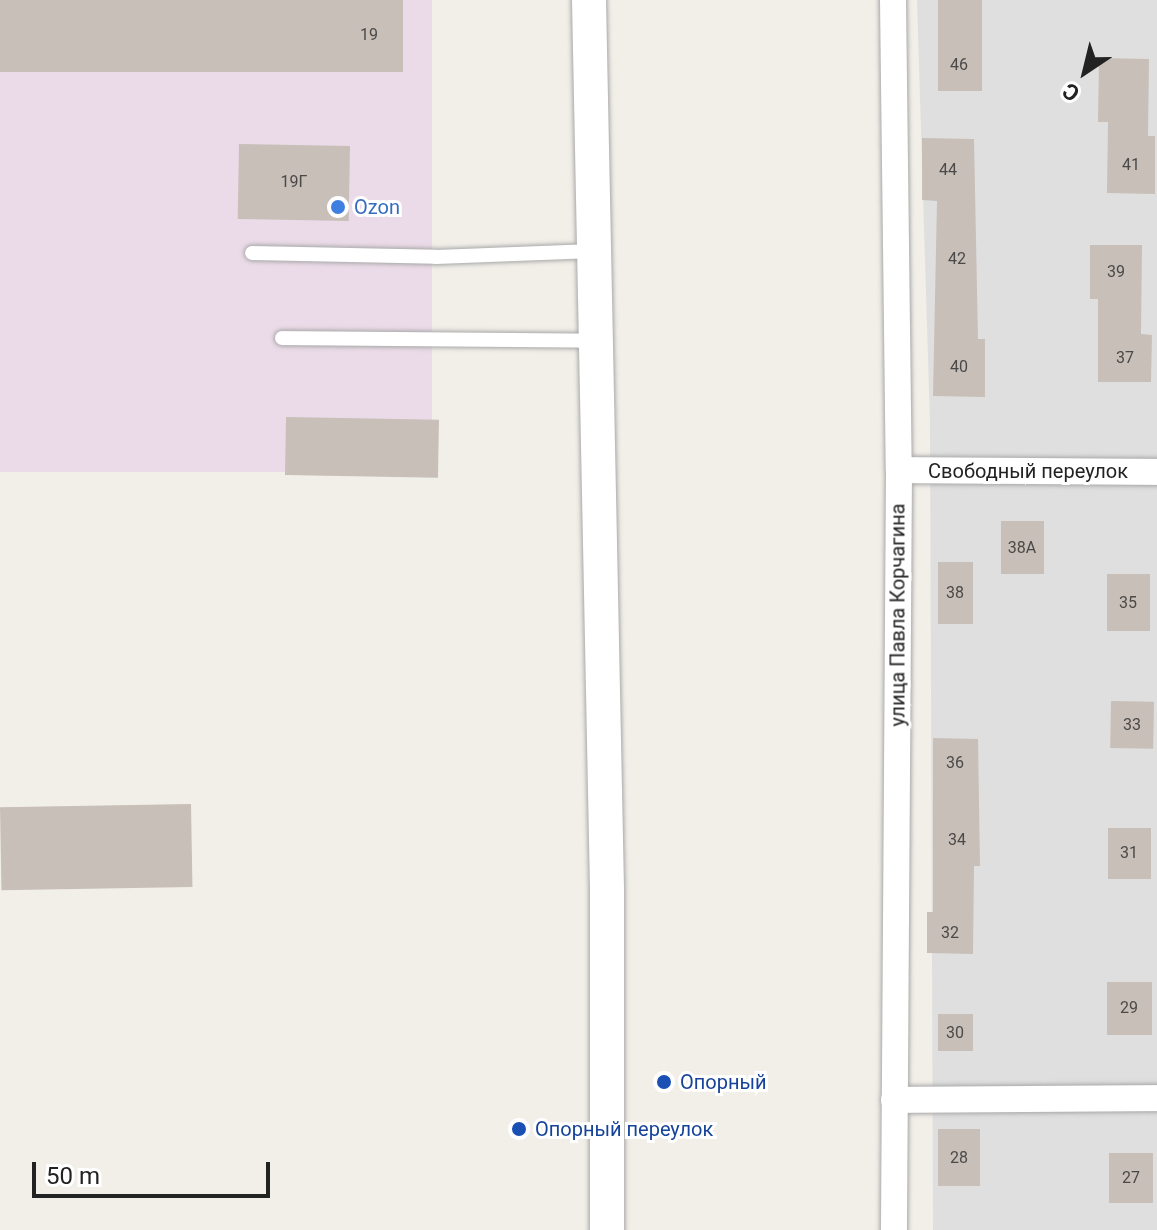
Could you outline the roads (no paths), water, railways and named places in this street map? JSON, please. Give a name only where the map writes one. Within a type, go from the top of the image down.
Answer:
[{"type":"street","points":[[589,0],[607,890],[607,1230]]},
{"type":"street","name":"улица Павла Корчагина","points":[[893,0],[899,470],[894,1230]]},
{"type":"street","name":"Свободный переулок","points":[[899,470],[1157,472]]},
{"type":"street","points":[[894,1100],[1157,1098]]},
{"type":"lane","points":[[252,253],[436,257],[594,251]]},
{"type":"lane","points":[[282,338],[596,341]]},
{"type":"place","name":"Ozon","points":[[338,207]]},
{"type":"place","name":"Опорный","points":[[664,1082]]},
{"type":"place","name":"Опорный переулок","points":[[519,1129]]}]
